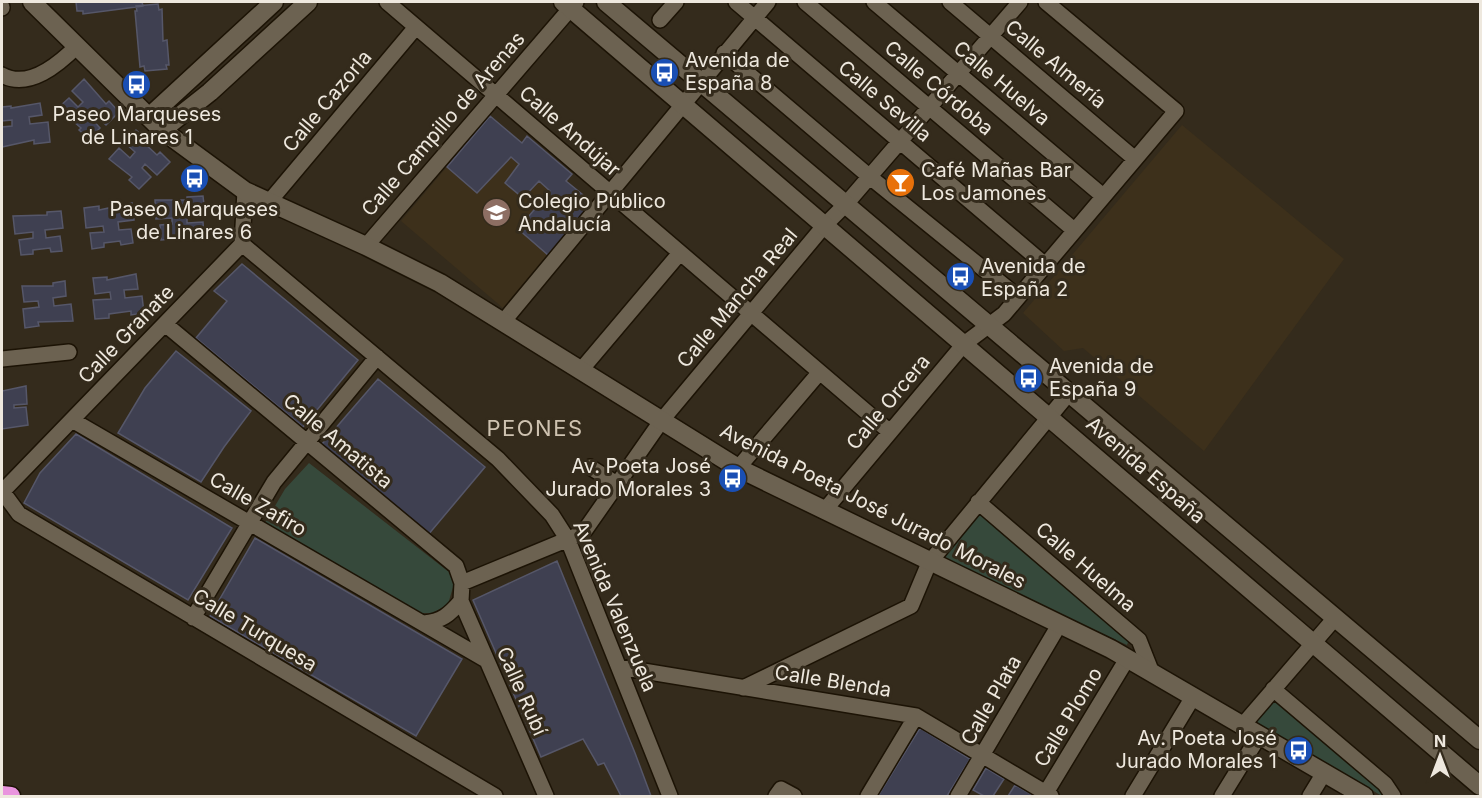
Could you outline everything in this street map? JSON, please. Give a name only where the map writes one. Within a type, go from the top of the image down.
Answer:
[{"type":"highway","points":[[2,795],[11,796]]},
{"type":"main road","name":"Avenida Poeta José Jurado Morales","points":[[32,2],[162,130],[245,191],[366,246],[440,284],[738,468],[1127,659],[1364,796]]},
{"type":"main road","points":[[148,117],[274,2]]},
{"type":"main road","points":[[162,130],[205,96],[308,2]]},
{"type":"main road","name":"Avenida España","points":[[606,2],[1480,740]]},
{"type":"main road","name":"Avenida España","points":[[569,4],[683,106],[1480,786]]},
{"type":"street","name":"Calle Andújar","points":[[387,2],[890,432]]},
{"type":"street","points":[[660,20],[676,2]]},
{"type":"street","name":"Calle Sevilla","points":[[736,2],[1044,264]]},
{"type":"street","points":[[503,322],[768,2]]},
{"type":"street","name":"Calle Córdoba","points":[[805,2],[1074,230]]},
{"type":"street","name":"Calle Huelva","points":[[874,2],[1103,196]]},
{"type":"street","name":"Calle Almería","points":[[950,2],[1135,159]]},
{"type":"street","name":"Calle Mancha Real","points":[[462,583],[583,533],[662,420],[824,226],[870,177],[1020,2]]},
{"type":"street","name":"Calle Orcera","points":[[824,510],[964,344],[1004,314],[1044,264],[1176,111],[1046,2]]},
{"type":"street","name":"Calle Campillo de Arenas","points":[[366,246],[496,95],[569,4]]},
{"type":"street","name":"Calle Cazorla","points":[[269,202],[416,27]]},
{"type":"street","points":[[2,75],[20,79],[43,73],[54,68],[77,46]]},
{"type":"street","points":[[724,53],[870,177],[1018,297]]},
{"type":"street","points":[[192,77],[190,86],[193,95],[205,96]]},
{"type":"street","points":[[242,244],[245,191]]},
{"type":"street","name":"Calle Granate","points":[[2,492],[242,244]]},
{"type":"street","name":"Avenida Valenzuela","points":[[242,244],[498,459],[552,515],[568,540],[670,796]]},
{"type":"street","points":[[581,370],[680,253]]},
{"type":"street","name":"Calle Amatista","points":[[165,324],[456,566],[462,583]]},
{"type":"street","points":[[2,359],[69,352]]},
{"type":"street","points":[[193,618],[248,522],[274,482],[377,357]]},
{"type":"street","points":[[738,468],[819,373]]},
{"type":"street","points":[[743,688],[911,606],[929,562],[1069,393]]},
{"type":"street","name":"Calle Zafiro","points":[[72,420],[486,660]]},
{"type":"street","points":[[590,467],[617,484]]},
{"type":"street","name":"Calle Turquesa","points":[[2,492],[19,514],[495,796]]},
{"type":"street","name":"Calle Huelma","points":[[978,502],[1138,640],[1152,673]]},
{"type":"street","points":[[424,623],[438,622],[449,616],[461,601],[462,583]]},
{"type":"street","name":"Calle Rubí","points":[[461,601],[546,796]]},
{"type":"street","points":[[1242,726],[1335,618]]},
{"type":"street","name":"Calle Plata","points":[[958,796],[1059,625]]},
{"type":"street","name":"Calle Plomo","points":[[1047,796],[1127,659]]},
{"type":"street","name":"Calle Blenda","points":[[619,667],[916,716]]},
{"type":"street","points":[[1273,689],[1384,784],[1393,796]]},
{"type":"street","points":[[1133,796],[1193,697]]},
{"type":"street","points":[[868,796],[916,716],[1047,796]]},
{"type":"street","points":[[1222,796],[1259,736]]},
{"type":"street","points":[[1310,796],[1324,773]]},
{"type":"street","points":[[776,796],[781,789],[794,796]]},
{"type":"shaded area","name":"Colegio Público Andalucía","points":[[490,116],[522,143],[527,136],[572,174],[567,181],[593,203],[503,308],[401,221]]},
{"type":"shaded area","points":[[1182,125],[1344,259],[1204,451],[1083,348],[1064,351],[1023,313]]},
{"type":"green space","points":[[309,463],[449,572],[454,584],[448,604],[433,613],[419,613],[265,523],[285,489]]},
{"type":"green space","points":[[979,509],[1131,634],[1127,645],[938,558]]},
{"type":"green space","points":[[1270,693],[1381,788],[1382,796],[1254,721]]},
{"type":"building","points":[[76,2],[142,2],[143,6],[83,14],[83,11],[77,11]]},
{"type":"building","points":[[158,4],[159,10],[162,9],[163,41],[167,40],[169,65],[166,65],[167,69],[145,71],[144,66],[140,67],[135,11],[137,11],[136,6]]},
{"type":"building","points":[[84,79],[106,104],[109,101],[119,112],[106,125],[95,115],[92,119],[100,128],[89,139],[79,130],[81,128],[58,108],[69,98],[78,107],[83,102],[72,91]]},
{"type":"building","points":[[40,103],[42,115],[29,117],[30,124],[48,122],[50,142],[34,144],[34,140],[2,147],[2,127],[12,126],[12,120],[2,121],[2,107],[11,106],[11,108]]},
{"type":"building","points":[[490,116],[522,143],[527,136],[572,174],[566,181],[593,203],[548,255],[518,229],[550,191],[539,181],[523,198],[505,183],[519,164],[511,157],[477,193],[447,167]]},
{"type":"building","points":[[136,130],[146,139],[143,142],[157,155],[160,152],[170,162],[157,175],[145,164],[142,168],[151,177],[139,189],[129,180],[132,177],[109,159],[119,148],[130,158],[135,152],[124,142]]},
{"type":"building","points":[[203,196],[205,213],[187,215],[187,223],[203,222],[204,236],[173,236],[173,239],[161,240],[160,225],[172,224],[172,218],[156,219],[155,200],[187,200],[187,197]]},
{"type":"building","points":[[132,203],[134,220],[118,222],[119,230],[131,229],[133,243],[121,245],[120,241],[104,243],[104,247],[92,249],[90,233],[104,232],[103,226],[86,228],[84,208],[99,206],[99,210]]},
{"type":"building","points":[[61,211],[63,228],[45,230],[46,238],[60,236],[62,251],[51,252],[50,248],[33,250],[33,254],[21,255],[19,240],[33,238],[33,232],[15,234],[13,216],[47,215],[47,212]]},
{"type":"building","points":[[242,264],[358,360],[303,427],[196,338],[227,301],[214,291]]},
{"type":"building","points":[[136,274],[138,289],[124,290],[125,298],[142,296],[144,313],[131,315],[131,311],[109,314],[109,318],[95,319],[93,300],[111,299],[110,292],[95,294],[93,278],[107,277],[107,280]]},
{"type":"building","points":[[65,281],[66,296],[53,298],[54,306],[71,304],[73,321],[38,322],[39,326],[25,328],[23,309],[39,307],[38,301],[24,302],[22,286],[53,286],[53,283]]},
{"type":"building","points":[[176,351],[251,411],[201,482],[118,433],[145,388]]},
{"type":"building","points":[[378,379],[485,467],[428,535],[322,444]]},
{"type":"building","points":[[26,386],[27,404],[14,405],[14,408],[26,407],[28,425],[2,429],[2,391]]},
{"type":"building","points":[[76,434],[232,528],[188,600],[24,503],[40,473]]},
{"type":"building","points":[[255,538],[462,659],[416,736],[210,616]]},
{"type":"building","points":[[557,561],[651,796],[621,796],[604,763],[598,765],[583,739],[541,757],[473,600]]},
{"type":"building","points":[[920,728],[970,759],[947,796],[878,796]]},
{"type":"building","points":[[986,768],[1004,779],[993,796],[984,796],[973,790]]},
{"type":"building","points":[[1015,785],[1033,795],[1008,796]]},
{"type":"place","name":"Avenida de España 8","points":[[664,72]]},
{"type":"place","name":"Paseo Marqueses de Linares 1","points":[[137,84]]},
{"type":"place","name":"Paseo Marqueses de Linares 6","points":[[194,178]]},
{"type":"place","name":"Café Mañas Bar Los Jamones","points":[[900,182]]},
{"type":"place","name":"Colegio Público Andalucía","points":[[497,212]]},
{"type":"place","name":"Avenida de España 2","points":[[960,277]]},
{"type":"place","name":"Avenida de España 9","points":[[1028,378]]},
{"type":"place","name":"Av. Poeta José Jurado Morales 3","points":[[732,478]]},
{"type":"place","name":"Av. Poeta José Jurado Morales 1","points":[[1298,750]]},
{"type":"district","name":"PEONES","points":[[535,428]]}]
